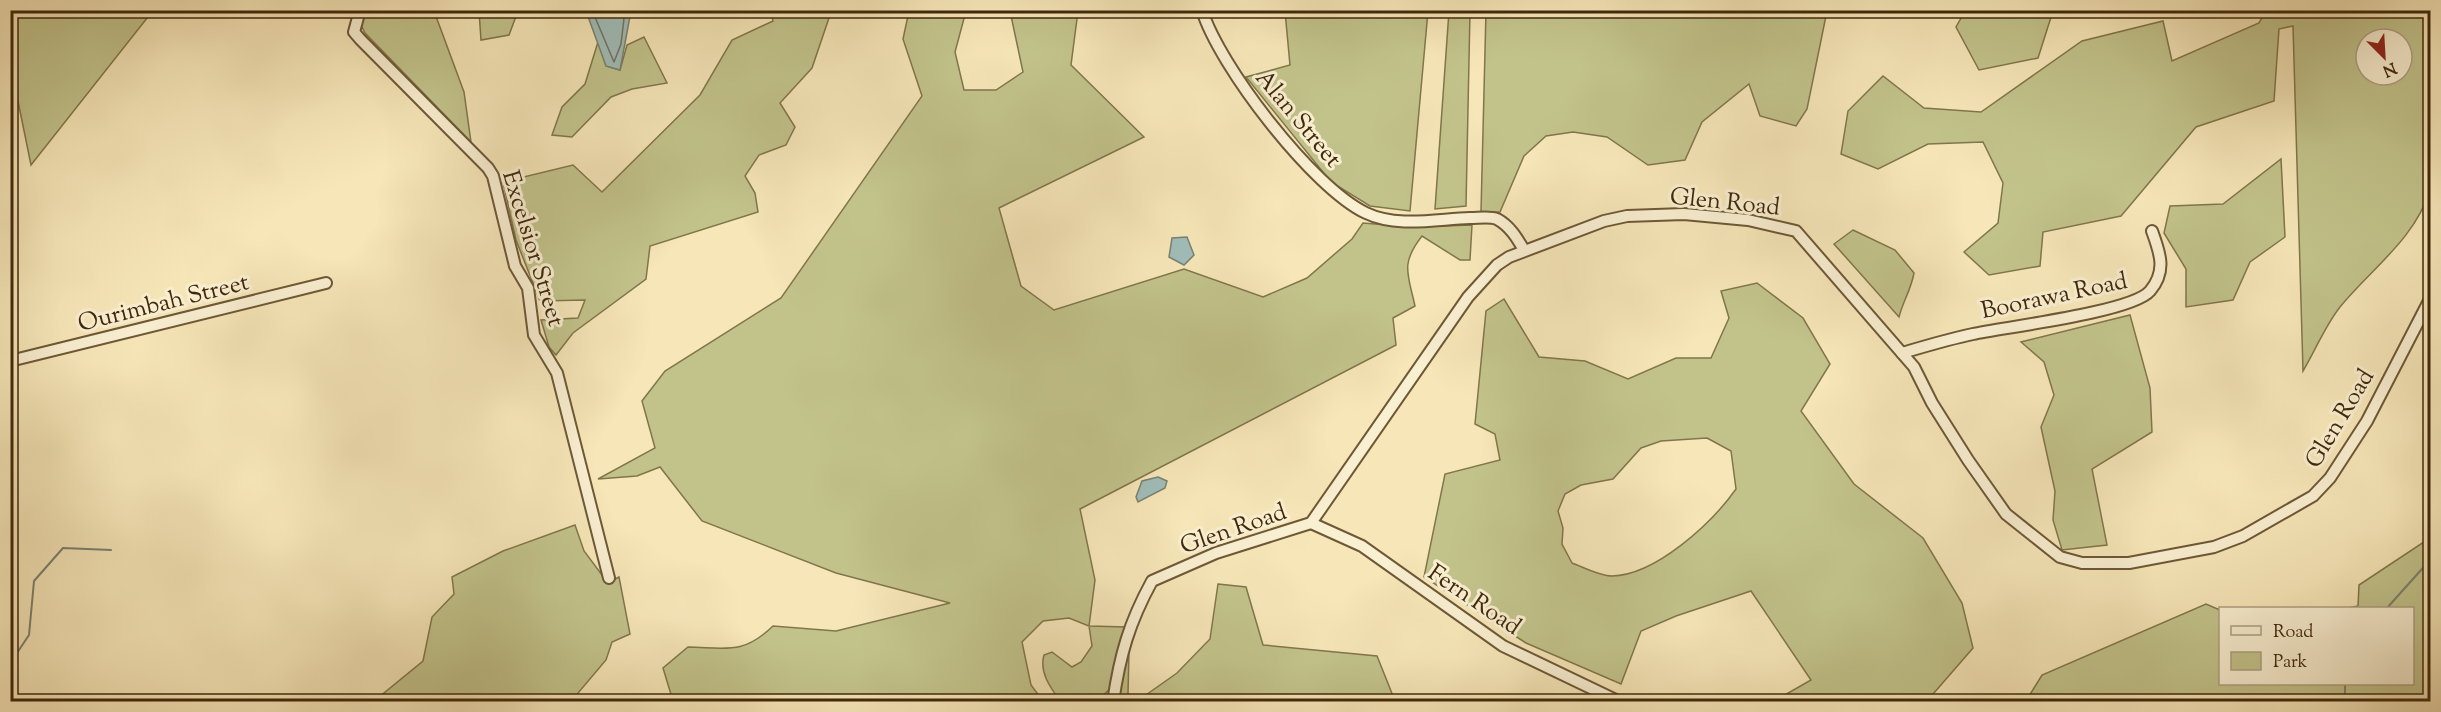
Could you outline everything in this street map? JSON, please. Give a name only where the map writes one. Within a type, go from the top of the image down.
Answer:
[{"type":"street","name":"Excelsior Street","points":[[360,10],[354,32],[488,168],[493,176],[515,266],[528,288],[534,335],[557,373],[609,578]]},
{"type":"street","name":"Alan Street","points":[[1202,10],[1215,44],[1233,72],[1296,154],[1340,197],[1366,214],[1387,220],[1495,218],[1514,233],[1524,250]]},
{"type":"street","name":"Glen Road","points":[[1113,702],[1120,654],[1152,581],[1216,553],[1311,523],[1468,297],[1497,265],[1524,250],[1604,221],[1627,216],[1684,214],[1781,226],[1796,231],[1809,243],[1914,367],[1932,403],[2006,514],[2060,557],[2082,563],[2128,563],[2214,547],[2243,536],[2313,496],[2330,478],[2367,421],[2430,298]]},
{"type":"street","name":"Boorawa Road","points":[[1902,353],[1976,333],[2045,323],[2143,297],[2155,284],[2162,267],[2162,257],[2152,231]]},
{"type":"street","name":"Ourimbah Street","points":[[10,362],[326,283]]},
{"type":"street","name":"Fern Road","points":[[1311,523],[1362,546],[1503,646],[1620,702]]},
{"type":"green space","points":[[479,10],[518,11],[509,35],[481,40]]},
{"type":"green space","points":[[10,11],[155,11],[151,13],[31,165],[11,67]]},
{"type":"green space","points":[[366,11],[434,11],[464,92],[471,142],[365,33],[360,23]]},
{"type":"green space","points":[[771,11],[838,11],[831,12],[812,68],[780,103],[795,127],[786,145],[759,155],[745,176],[755,193],[758,212],[650,246],[646,279],[573,333],[556,355],[549,347],[541,320],[578,318],[585,300],[540,301],[516,240],[503,182],[573,165],[602,192],[700,95],[732,40],[773,21]]},
{"type":"green space","points":[[909,11],[966,11],[955,52],[964,90],[996,90],[1023,72],[1010,11],[1078,11],[1071,65],[1144,137],[999,208],[1021,286],[1054,310],[1184,269],[1263,297],[1307,278],[1352,239],[1363,223],[1411,227],[1472,225],[1470,260],[1460,260],[1422,236],[1408,262],[1408,277],[1415,306],[1393,318],[1396,345],[1080,509],[1095,580],[1089,626],[1069,618],[1043,621],[1022,642],[1031,685],[1043,701],[673,701],[663,668],[688,647],[734,648],[743,646],[753,642],[773,626],[836,631],[950,603],[836,573],[702,521],[660,467],[637,476],[598,479],[655,448],[642,401],[665,371],[781,298],[922,96],[903,39]]},
{"type":"green space","points":[[1285,11],[1428,11],[1410,211],[1370,206],[1331,182],[1246,77],[1290,65]]},
{"type":"green space","points":[[1449,11],[1470,11],[1466,206],[1435,209]]},
{"type":"green space","points":[[1486,11],[1827,11],[1807,109],[1796,126],[1760,116],[1749,84],[1702,122],[1685,160],[1648,165],[1607,137],[1573,132],[1546,136],[1524,156],[1500,212],[1481,212]]},
{"type":"green space","points":[[1965,11],[2053,11],[2038,58],[1979,70],[1956,27]]},
{"type":"green space","points":[[2266,11],[2430,11],[2430,190],[2423,208],[2403,239],[2335,314],[2303,371],[2293,26],[2279,29],[2274,101],[2196,127],[2121,216],[2043,232],[2040,266],[1989,275],[1964,252],[1998,223],[2003,183],[1983,142],[1928,144],[1878,169],[1841,154],[1848,111],[1883,76],[1924,108],[1981,112],[2082,41],[2163,21],[2172,61],[2259,23]]},
{"type":"green space","points":[[644,37],[667,83],[632,89],[611,97],[572,137],[552,135],[562,107],[585,84],[598,42],[606,66],[620,70],[627,45]]},
{"type":"green space","points":[[2281,159],[2285,237],[2250,262],[2233,300],[2186,307],[2186,269],[2164,233],[2170,206],[2223,204]]},
{"type":"green space","points":[[1853,230],[1895,250],[1914,273],[1899,317],[1834,244]]},
{"type":"green space","points":[[1757,283],[1803,318],[1830,364],[1801,411],[1854,484],[1923,538],[1962,603],[1973,648],[1927,701],[1787,701],[1783,696],[1811,680],[1751,591],[1676,616],[1641,631],[1621,684],[1526,643],[1424,577],[1445,474],[1500,460],[1495,434],[1475,424],[1486,311],[1504,299],[1539,357],[1585,361],[1628,379],[1676,358],[1711,358],[1729,318],[1721,291]],"holes":[[[1707,438],[1731,451],[1736,489],[1713,517],[1682,545],[1647,567],[1612,576],[1572,563],[1562,544],[1563,528],[1558,511],[1565,494],[1581,485],[1613,479],[1641,448],[1661,441]]]},
{"type":"green space","points":[[2130,315],[2150,388],[2152,432],[2092,469],[2107,545],[2062,550],[2053,520],[2055,491],[2041,427],[2054,395],[2044,362],[2021,342]]},
{"type":"green space","points":[[575,525],[584,551],[608,583],[619,577],[630,634],[612,642],[606,660],[578,693],[576,701],[373,702],[423,661],[432,617],[454,594],[452,577],[503,551]]},
{"type":"green space","points":[[2430,534],[2430,701],[2026,701],[2042,675],[2206,604],[2219,610],[2219,685],[2414,685],[2414,607],[2353,607],[2358,606],[2359,585],[2427,540]]},
{"type":"green space","points":[[1218,584],[1246,587],[1263,645],[1377,656],[1395,701],[1116,702],[1123,653],[1129,651],[1128,694],[1143,697],[1177,673],[1210,639]]},
{"type":"green space","points":[[1089,626],[1127,627],[1114,685],[1097,701],[1060,701],[1044,673],[1044,655],[1052,652],[1072,667],[1081,662],[1092,646]]},
{"type":"water","points":[[586,11],[631,11],[620,70],[606,66]]},
{"type":"water","points":[[1187,237],[1194,255],[1184,265],[1169,257],[1172,238]]},
{"type":"water","points":[[1158,477],[1167,481],[1165,488],[1138,502],[1136,497],[1142,481]]},
{"type":"waterway","points":[[15,702],[13,659],[29,635],[34,581],[63,548],[111,550]]},
{"type":"waterway","points":[[2388,607],[2430,560]]},
{"type":"waterway","points":[[2345,685],[2345,702]]}]
